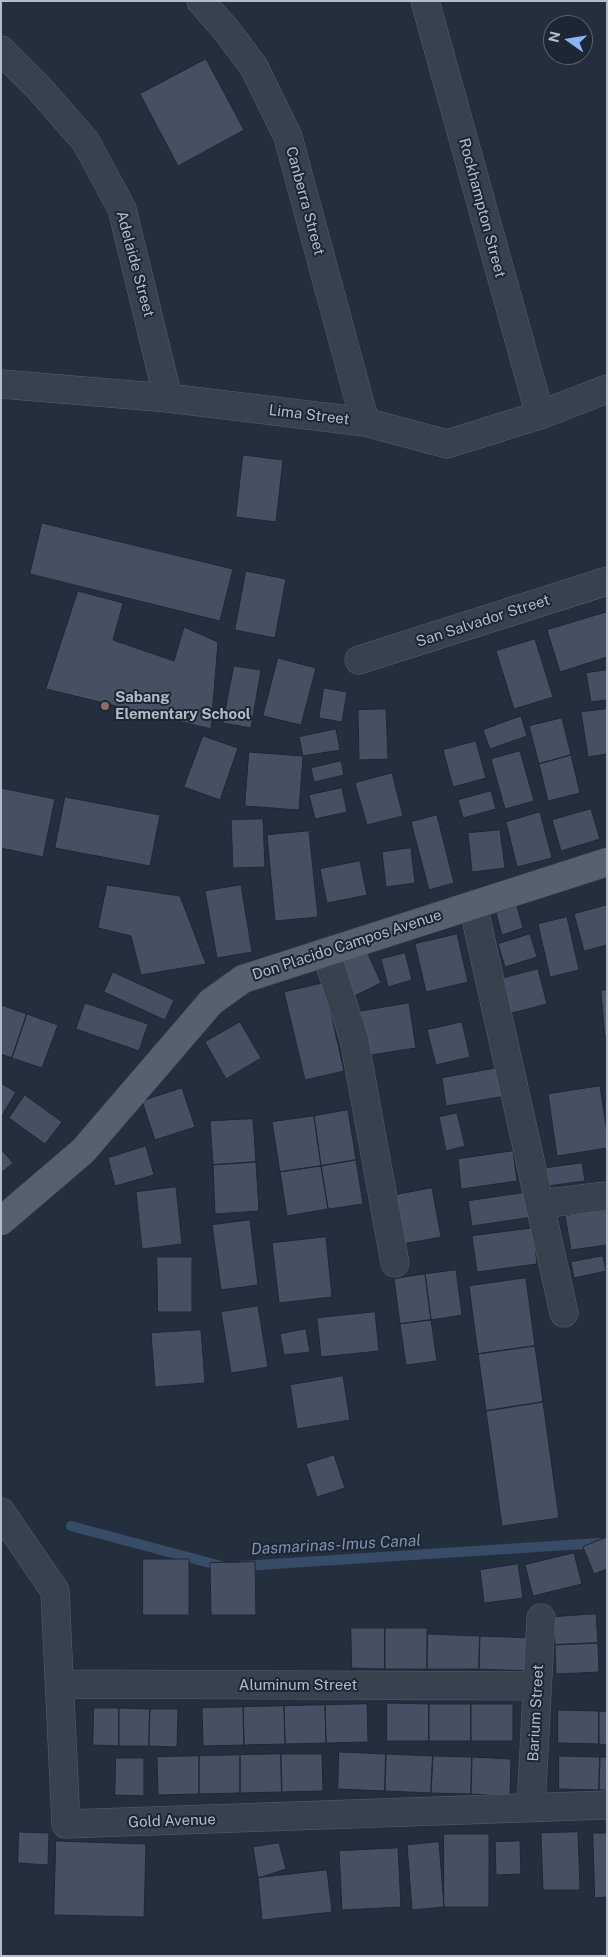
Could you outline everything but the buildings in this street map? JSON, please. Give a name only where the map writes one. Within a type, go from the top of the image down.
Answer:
[{"type":"main road","name":"Don Placido Campos Avenue","points":[[1,1220],[83,1151],[211,1002],[243,979],[607,862]]},
{"type":"street","name":"Canberra Street","points":[[202,1],[254,68],[288,137],[365,422]]},
{"type":"street","name":"Rockhampton Street","points":[[425,1],[540,416]]},
{"type":"street","name":"Adelaide Street","points":[[1,50],[38,87],[86,142],[122,209],[168,398]]},
{"type":"street","name":"Lima Street","points":[[1,384],[168,398],[365,422],[447,444],[540,416],[607,389]]},
{"type":"street","name":"San Salvador Street","points":[[359,660],[607,581]]},
{"type":"street","points":[[473,905],[564,1314]]},
{"type":"street","points":[[326,952],[354,1039],[395,1263]]},
{"type":"street","points":[[540,1204],[606,1196]]},
{"type":"street","name":"Gold Avenue","points":[[1,1512],[55,1591],[66,1824],[607,1804]]},
{"type":"street","name":"Barium Street","points":[[531,1807],[541,1618]]},
{"type":"street","name":"Aluminum Street","points":[[60,1684],[537,1686]]},
{"type":"waterway","name":"Dasmarinas-Imus Canal","points":[[71,1526],[225,1567]]},
{"type":"waterway","name":"Dasmarinas-Imus Canal","points":[[242,1566],[599,1543]]},
{"type":"place","name":"Sabang Elementary School","points":[[105,706]]}]
